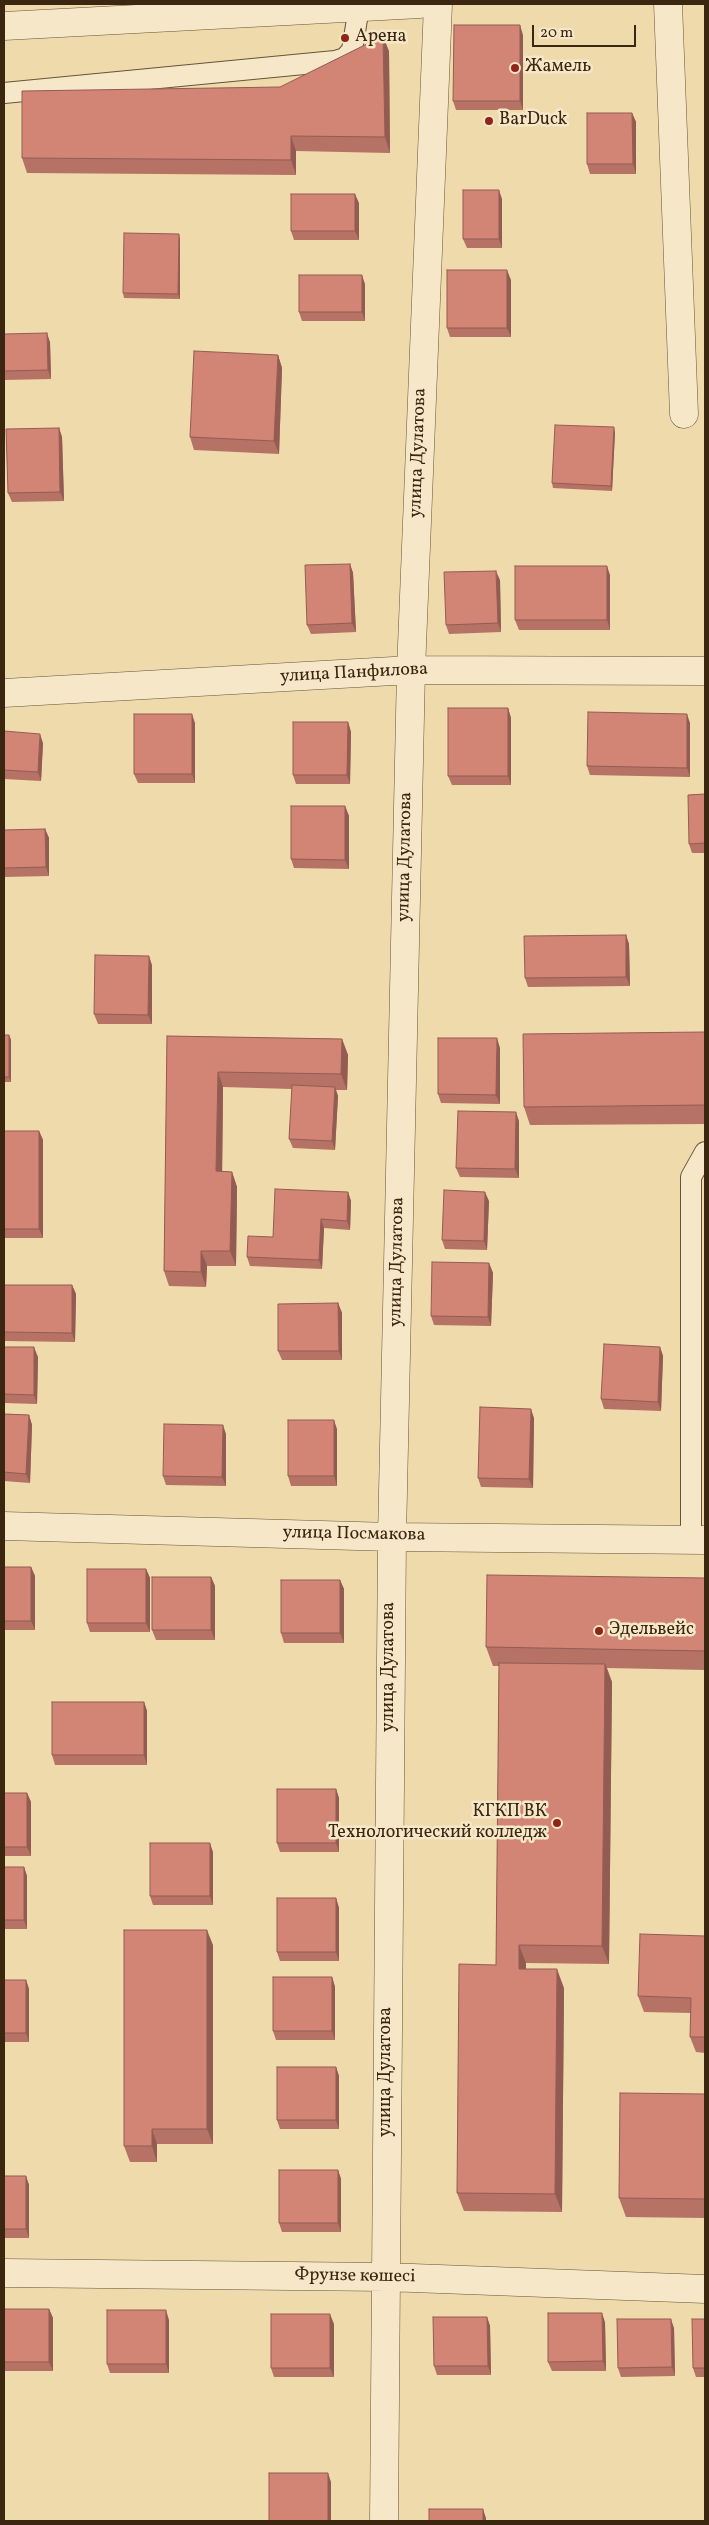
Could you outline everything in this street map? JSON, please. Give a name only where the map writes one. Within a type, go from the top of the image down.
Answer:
[{"type":"street","points":[[4,26],[420,4]]},
{"type":"street","name":"улица Дулатова","points":[[384,2521],[392,1537],[411,670],[438,4]]},
{"type":"street","points":[[668,4],[684,414]]},
{"type":"street","name":"улица Панфилова","points":[[4,693],[411,670],[705,671]]},
{"type":"street","name":"улица Посмакова","points":[[4,1526],[392,1537],[698,1540]]},
{"type":"street","name":"Фрунзе көшесі","points":[[4,2273],[386,2277],[705,2290]]},
{"type":"lane","points":[[4,93],[335,61],[345,58],[352,50],[358,7]]},
{"type":"lane","points":[[698,1540],[691,1177],[705,1152]]},
{"type":"building","points":[[454,25],[520,25],[520,101],[453,101]]},
{"type":"building","points":[[383,36],[385,137],[291,136],[291,160],[22,158],[22,91],[280,87]]},
{"type":"building","points":[[587,113],[632,113],[633,164],[587,164]]},
{"type":"building","points":[[463,190],[499,190],[499,239],[463,239]]},
{"type":"building","points":[[291,194],[355,194],[355,231],[291,231]]},
{"type":"building","points":[[124,233],[179,234],[178,294],[123,293]]},
{"type":"building","points":[[447,270],[507,270],[507,328],[447,328]]},
{"type":"building","points":[[299,275],[362,275],[362,312],[299,312]]},
{"type":"building","points":[[47,333],[48,370],[4,371],[4,334]]},
{"type":"building","points":[[194,351],[278,355],[274,441],[190,437]]},
{"type":"building","points":[[555,425],[614,427],[611,486],[552,483]]},
{"type":"building","points":[[59,428],[60,492],[8,493],[6,429]]},
{"type":"building","points":[[350,564],[352,623],[307,625],[305,565]]},
{"type":"building","points":[[515,566],[607,566],[607,620],[515,620]]},
{"type":"building","points":[[496,571],[498,623],[446,625],[444,572]]},
{"type":"building","points":[[448,708],[508,708],[508,776],[448,776]]},
{"type":"building","points":[[588,712],[687,714],[687,768],[587,766]]},
{"type":"building","points":[[134,714],[192,714],[192,774],[134,774]]},
{"type":"building","points":[[293,722],[348,722],[347,775],[293,775]]},
{"type":"building","points":[[4,731],[40,734],[38,772],[4,770]]},
{"type":"building","points":[[705,794],[705,843],[689,844],[688,795]]},
{"type":"building","points":[[291,806],[345,806],[345,860],[291,859]]},
{"type":"building","points":[[45,829],[46,867],[4,868],[4,830]]},
{"type":"building","points":[[626,935],[626,977],[525,978],[524,936]]},
{"type":"building","points":[[95,955],[149,956],[148,1015],[94,1014]]},
{"type":"building","points":[[705,1032],[705,1105],[524,1107],[523,1034]]},
{"type":"building","points":[[4,1035],[9,1035],[9,1077],[4,1077]]},
{"type":"building","points":[[167,1036],[342,1039],[341,1074],[218,1072],[216,1171],[232,1172],[230,1251],[201,1251],[201,1272],[164,1271]]},
{"type":"building","points":[[438,1038],[497,1038],[496,1095],[438,1094]]},
{"type":"building","points":[[292,1085],[335,1087],[332,1141],[289,1139]]},
{"type":"building","points":[[458,1111],[516,1112],[515,1169],[456,1168]]},
{"type":"building","points":[[4,1131],[39,1131],[39,1229],[4,1229]]},
{"type":"building","points":[[275,1189],[348,1192],[347,1221],[321,1219],[319,1260],[247,1257],[248,1236],[273,1237]]},
{"type":"building","points":[[444,1190],[485,1192],[484,1241],[442,1240]]},
{"type":"building","points":[[432,1262],[489,1263],[488,1317],[431,1316]]},
{"type":"building","points":[[4,1285],[72,1285],[72,1333],[4,1332]]},
{"type":"building","points":[[338,1303],[339,1351],[278,1351],[278,1304]]},
{"type":"building","points":[[604,1344],[660,1347],[658,1402],[601,1399]]},
{"type":"building","points":[[4,1347],[34,1347],[34,1395],[4,1394]]},
{"type":"building","points":[[480,1407],[531,1409],[529,1479],[478,1478]]},
{"type":"building","points":[[4,1414],[29,1415],[26,1474],[4,1472]]},
{"type":"building","points":[[288,1420],[334,1420],[334,1476],[288,1476]]},
{"type":"building","points":[[164,1424],[223,1425],[222,1477],[163,1476]]},
{"type":"building","points":[[4,1567],[31,1567],[31,1621],[4,1621]]},
{"type":"building","points":[[87,1569],[146,1569],[146,1623],[87,1623]]},
{"type":"building","name":"Эдельвейс","points":[[487,1575],[705,1578],[705,1651],[486,1647]]},
{"type":"building","points":[[152,1577],[211,1577],[211,1630],[152,1630]]},
{"type":"building","points":[[281,1580],[340,1580],[340,1633],[281,1633]]},
{"type":"building","name":"КГКП ВК Технологический колледж","points":[[499,1663],[605,1664],[602,1946],[519,1945],[519,1969],[557,1969],[555,2194],[457,2193],[459,1964],[496,1965]]},
{"type":"building","points":[[52,1702],[144,1702],[144,1755],[52,1755]]},
{"type":"building","points":[[277,1789],[336,1789],[336,1843],[277,1843]]},
{"type":"building","points":[[4,1793],[27,1793],[27,1847],[4,1847]]},
{"type":"building","points":[[150,1843],[210,1843],[210,1896],[150,1896]]},
{"type":"building","points":[[4,1867],[24,1867],[24,1920],[4,1920]]},
{"type":"building","points":[[277,1898],[336,1898],[336,1952],[277,1952]]},
{"type":"building","points":[[124,1930],[207,1930],[207,2129],[152,2129],[152,2146],[124,2146]]},
{"type":"building","points":[[640,1934],[705,1936],[705,2037],[690,2037],[691,1998],[638,1996]]},
{"type":"building","points":[[273,1977],[332,1977],[332,2031],[273,2031]]},
{"type":"building","points":[[4,1980],[26,1980],[26,2033],[4,2033]]},
{"type":"building","points":[[277,2067],[336,2067],[336,2120],[277,2120]]},
{"type":"building","points":[[620,2093],[705,2094],[705,2199],[619,2198]]},
{"type":"building","points":[[279,2170],[338,2170],[338,2223],[279,2223]]},
{"type":"building","points":[[4,2176],[26,2176],[26,2229],[4,2229]]},
{"type":"building","points":[[4,2309],[49,2309],[49,2362],[4,2362]]},
{"type":"building","points":[[107,2310],[166,2310],[166,2364],[107,2364]]},
{"type":"building","points":[[548,2313],[602,2313],[603,2361],[548,2362]]},
{"type":"building","points":[[271,2314],[330,2314],[330,2368],[271,2368]]},
{"type":"building","points":[[433,2317],[487,2317],[488,2366],[434,2366]]},
{"type":"building","points":[[617,2319],[671,2319],[672,2367],[618,2368]]},
{"type":"building","points":[[692,2319],[705,2319],[705,2368],[693,2368]]},
{"type":"building","points":[[269,2473],[328,2473],[328,2521],[269,2521]]},
{"type":"building","points":[[429,2509],[483,2509],[483,2521],[429,2521]]},
{"type":"place","name":"Арена","points":[[345,38]]},
{"type":"place","name":"Жамель","points":[[515,68]]},
{"type":"place","name":"BarDuck","points":[[489,121]]},
{"type":"place","name":"Эдельвейс","points":[[599,1631]]},
{"type":"place","name":"КГКП ВК Технологический колледж","points":[[557,1823]]}]
